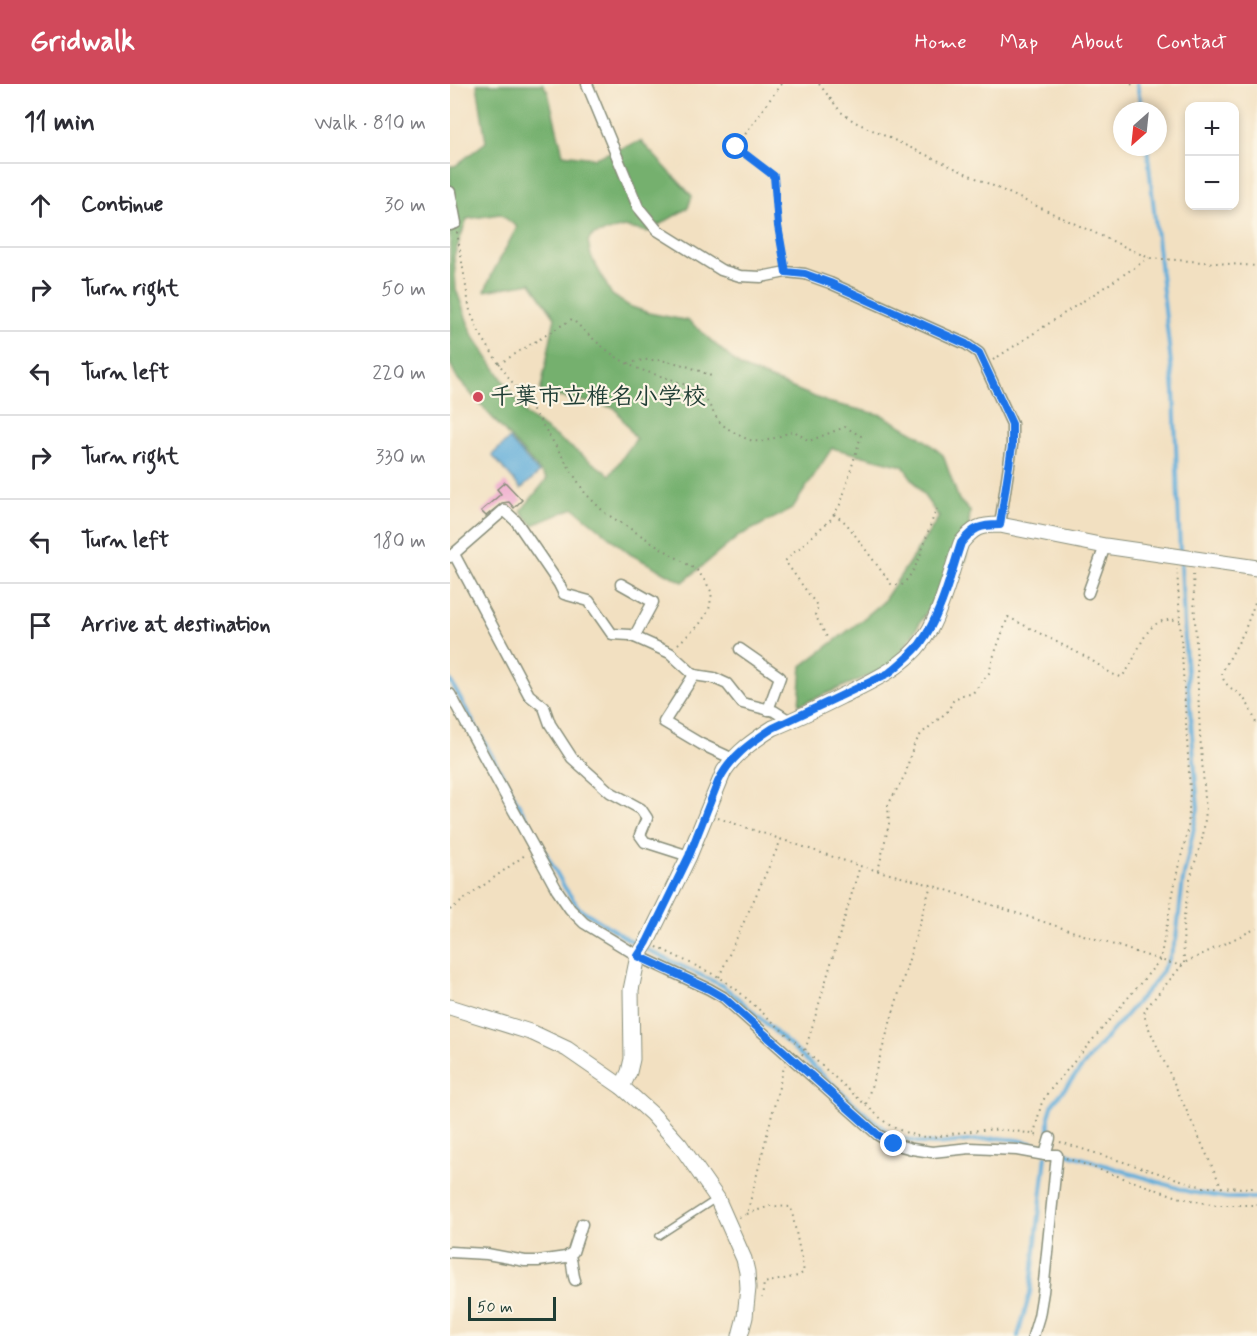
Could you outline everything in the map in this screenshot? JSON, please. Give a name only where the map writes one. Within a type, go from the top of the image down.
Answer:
[{"type":"street","points":[[587,84],[638,207],[657,230],[721,270],[740,276],[761,277],[786,272],[805,274],[966,344],[979,353],[1012,424],[1012,446],[1000,525]]},
{"type":"street","points":[[450,192],[453,224]]},
{"type":"street","points":[[689,856],[645,842],[640,835],[647,818],[641,809],[610,792],[572,758],[550,724],[544,707],[529,694],[452,556],[504,510],[516,521],[564,594],[589,601],[612,634],[630,635],[670,653],[694,675],[714,678],[727,684],[742,703],[774,711],[790,721]]},
{"type":"street","points":[[622,1087],[632,1059],[631,990],[638,956],[689,856],[724,771],[732,759],[773,728],[889,673],[906,659],[919,645],[938,612],[961,543],[968,534],[985,525],[1000,525],[1105,546],[1257,568]]},
{"type":"street","points":[[1088,593],[1105,546]]},
{"type":"street","points":[[621,584],[653,602],[634,637]]},
{"type":"street","points":[[740,649],[780,677],[768,710]]},
{"type":"street","points":[[694,675],[664,722],[732,759]]},
{"type":"street","points":[[450,694],[533,849],[570,909],[584,923],[638,956],[723,997],[878,1135],[894,1144],[932,1152],[970,1148],[1017,1150],[1051,1155]]},
{"type":"street","points":[[450,1007],[533,1033],[567,1049],[622,1087],[652,1114],[680,1145],[717,1198],[744,1259],[748,1288],[740,1336]]},
{"type":"street","points":[[1033,1336],[1040,1316],[1043,1292],[1050,1138]]},
{"type":"street","points":[[450,1252],[487,1254],[538,1262],[566,1257],[573,1252],[582,1224]]},
{"type":"street","points":[[569,1255],[572,1258],[572,1272],[575,1280]]},
{"type":"lane","points":[[659,1236],[717,1198]]},
{"type":"path","points":[[782,84],[736,147],[774,176],[778,226],[786,272]]},
{"type":"path","points":[[819,84],[841,112],[855,122],[1149,258],[1257,266]]},
{"type":"path","points":[[453,224],[470,311],[479,332],[539,419],[585,493],[605,513],[698,571],[712,593],[709,610],[704,618],[670,653]]},
{"type":"path","points":[[984,366],[1149,258]]},
{"type":"path","points":[[499,364],[572,319],[601,346],[634,367],[668,378],[699,393],[710,403],[720,423],[747,440],[761,443],[794,431],[809,441],[844,427],[861,436],[841,504],[831,519],[785,561],[818,607],[815,615],[828,639]]},
{"type":"path","points":[[628,363],[650,359],[670,361],[713,377]]},
{"type":"path","points":[[834,514],[846,523],[891,584],[902,586],[910,578],[937,508]]},
{"type":"path","points":[[1034,1134],[1041,1105],[1046,1095],[1160,960],[1178,868],[1188,831],[1190,790],[1176,556]]},
{"type":"path","points":[[1183,964],[1183,922],[1190,879],[1203,836],[1206,811],[1192,559]]},
{"type":"path","points":[[1257,597],[1244,632],[1222,672],[1226,684],[1248,705],[1257,725]]},
{"type":"path","points":[[878,871],[889,824],[888,805],[906,772],[914,745],[921,734],[948,711],[961,694],[972,694],[989,673],[1008,617],[1121,677],[1127,672],[1152,626],[1163,620],[1180,620]]},
{"type":"path","points":[[706,814],[860,866],[931,885],[1160,960],[1183,964]]},
{"type":"path","points":[[719,977],[781,839]]},
{"type":"path","points":[[450,910],[533,849]]},
{"type":"path","points":[[747,1214],[783,1071],[793,1059],[805,1051],[860,866]]},
{"type":"path","points":[[865,1105],[931,885]]},
{"type":"path","points":[[1222,1188],[1146,1022],[1144,1013],[1183,964],[1257,928]]},
{"type":"path","points":[[647,942],[719,977],[736,989],[865,1105],[886,1123],[899,1130],[928,1137],[1002,1129],[1034,1134],[1203,1187],[1257,1188]]},
{"type":"path","points":[[1051,1155],[1181,1198],[1215,1205],[1257,1205]]},
{"type":"path","points":[[728,1222],[770,1206],[791,1207],[804,1272],[798,1276],[764,1283],[761,1303]]},
{"type":"green space","points":[[477,84],[543,84],[548,92],[563,154],[594,158],[641,141],[692,196],[688,208],[647,232],[624,227],[593,235],[588,241],[591,256],[612,295],[629,306],[649,313],[689,321],[741,367],[827,402],[882,415],[920,436],[943,455],[959,500],[970,511],[966,560],[934,600],[890,667],[799,705],[802,666],[883,602],[939,517],[903,466],[832,448],[792,509],[739,536],[683,582],[630,554],[574,508],[533,525],[521,511],[547,479],[457,378],[450,363],[450,166],[455,166],[486,142]],"holes":[[[500,214],[517,227],[485,291],[531,283],[555,317],[540,394],[615,408],[636,439],[610,475],[527,416],[472,334],[456,289],[454,256],[467,219]]]},
{"type":"water","points":[[509,439],[539,473],[521,489],[492,455]]},
{"type":"building","points":[[505,482],[522,500],[514,508],[509,502],[502,503],[486,516],[481,511],[501,494],[497,489]]},
{"type":"waterway","points":[[1137,84],[1140,102]]},
{"type":"waterway","points":[[1148,156],[1174,391],[1180,553]]},
{"type":"waterway","points":[[1049,1137],[1049,1116],[1053,1103],[1157,979],[1169,959],[1176,939],[1183,880],[1198,808],[1185,646],[1181,560]]},
{"type":"waterway","points":[[450,680],[565,888],[579,908],[639,945]]},
{"type":"waterway","points":[[646,949],[723,986],[868,1116],[888,1132],[901,1138],[936,1144],[999,1138],[1018,1140],[1190,1192],[1227,1198],[1257,1198]]},
{"type":"waterway","points":[[1018,1336],[1030,1293],[1046,1156]]},
{"type":"place","name":"千葉市立椎名小学校","points":[[478,397]]},
{"type":"route","points":[[736,147],[774,176],[778,226],[786,272],[805,274],[830,283],[966,344],[979,353],[1012,424],[1012,446],[1000,525],[985,525],[976,528],[961,543],[938,612],[919,645],[889,673],[773,728],[732,759],[718,782],[689,856],[638,956],[723,997],[878,1135],[894,1144]]}]
